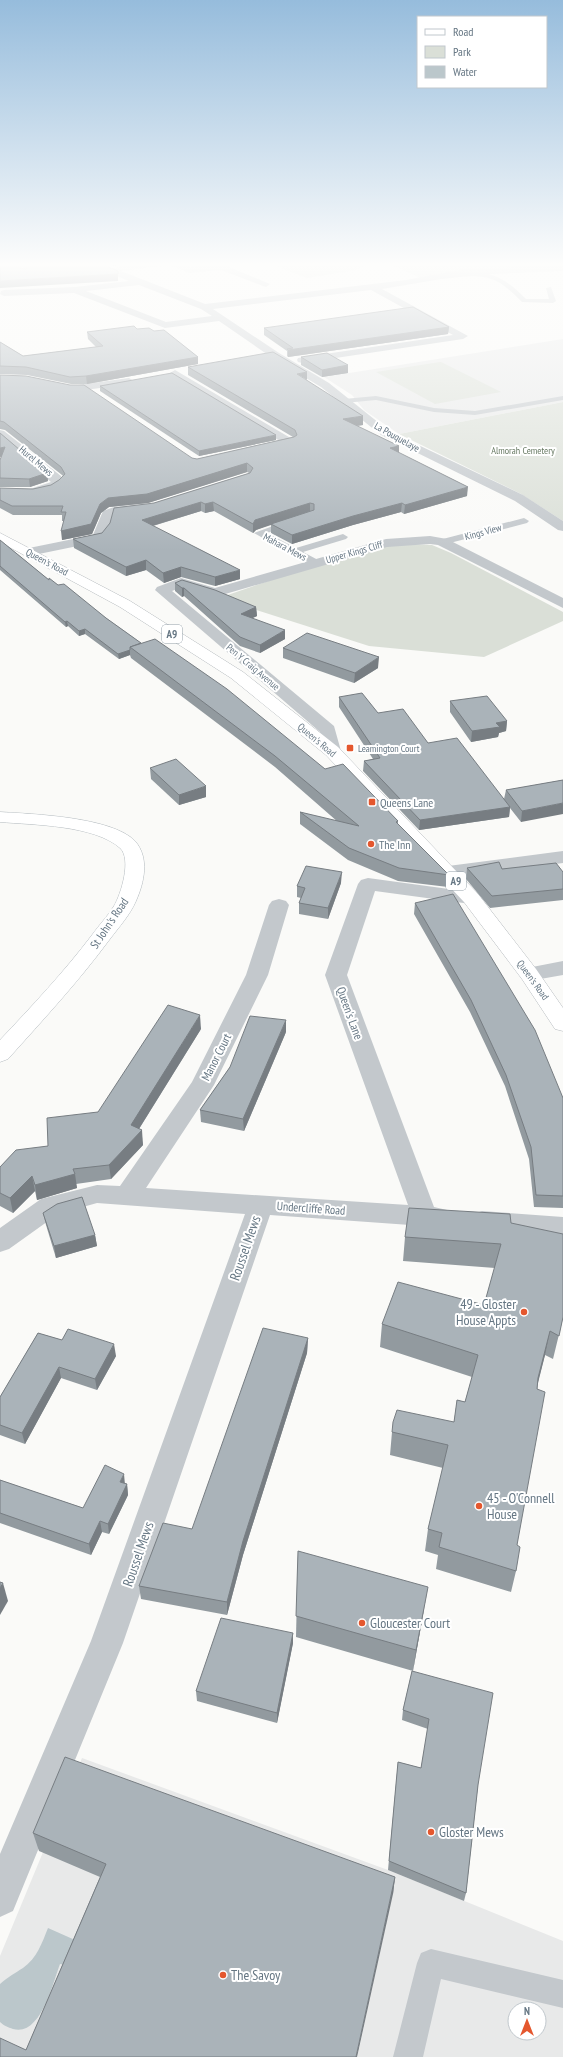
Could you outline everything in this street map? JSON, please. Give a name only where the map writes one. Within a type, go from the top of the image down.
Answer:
[{"type":"main road","name":"Queen's Road","points":[[0,537],[125,604],[237,675],[332,751],[471,898],[529,974],[563,1024]]},
{"type":"main road","name":"St John's Road","points":[[0,817],[83,826],[112,835],[128,845],[133,852],[135,868],[127,901],[89,954],[0,1054]]},
{"type":"street","name":"La Pouquelaye","points":[[282,359],[325,385],[385,433],[519,498],[563,527]]},
{"type":"street","points":[[287,362],[307,359]]},
{"type":"street","points":[[188,370],[171,373],[290,442],[251,450]]},
{"type":"street","points":[[0,378],[34,381],[71,389],[87,388],[138,379]]},
{"type":"street","points":[[0,384],[26,385],[58,396]]},
{"type":"street","points":[[87,388],[100,397]]},
{"type":"street","name":"Hurel Mews","points":[[0,433],[57,479],[58,483],[46,491],[17,494],[0,492]]},
{"type":"street","points":[[29,552],[96,538],[102,532],[108,514],[114,511],[156,506]]},
{"type":"street","name":"Upper Kings Cliff","points":[[162,590],[181,582],[215,593],[386,542],[430,540],[442,542],[563,604]]},
{"type":"street","name":"Pen Y Craig Avenue","points":[[162,590],[328,730],[332,751]]},
{"type":"street","points":[[448,872],[563,857]]},
{"type":"street","name":"Queen's Lane","points":[[425,1216],[336,975],[368,884],[471,898]]},
{"type":"street","name":"Manor Court","points":[[127,1196],[202,1085],[257,975],[279,905]]},
{"type":"street","points":[[529,974],[563,968]]},
{"type":"street","name":"Undercliffe Road","points":[[0,1242],[50,1206],[97,1194],[261,1204],[563,1227]]},
{"type":"street","name":"Roussel Mews","points":[[0,1898],[107,1643],[261,1204]]},
{"type":"lane","points":[[344,400],[376,398],[434,410],[474,413],[563,398]]},
{"type":"lane","name":"Mahara Mews","points":[[303,519],[259,533],[316,563]]},
{"type":"lane","name":"Kings View","points":[[442,542],[524,521]]},
{"type":"lane","points":[[294,552],[343,537]]},
{"type":"lane","points":[[408,2057],[431,1963],[563,1994]]},
{"type":"shaded area","points":[[437,359],[563,359],[563,402],[399,434],[364,410],[352,395],[324,377]]},
{"type":"shaded area","points":[[82,1758],[388,1870],[563,1941],[563,2057],[0,2057],[0,1956]]},
{"type":"green space","points":[[441,362],[501,392],[435,404],[376,372]]},
{"type":"green space","name":"Almorah Cemetery","points":[[563,402],[563,521],[521,494],[399,434]]},
{"type":"green space","points":[[407,544],[432,545],[451,553],[563,612],[563,621],[484,657],[369,646],[219,598],[280,577],[386,546]]},
{"type":"water","points":[[48,1928],[75,1940],[66,1965],[60,1964],[49,1995],[38,2017],[31,2025],[23,2029],[13,2029],[0,2022],[0,1984],[32,1960],[44,1939]]},
{"type":"building","points":[[0,359],[186,359],[86,376],[70,377],[26,367],[0,366]]},
{"type":"building","points":[[233,359],[285,359],[307,372],[297,374],[363,416],[343,419],[399,446],[390,448],[468,487],[405,505],[402,503],[353,516],[292,535],[271,524],[314,510],[314,504],[310,503],[255,520],[253,524],[213,502],[205,504],[201,502],[142,520],[240,570],[215,577],[181,567],[163,573],[146,560],[126,567],[73,539],[102,533],[110,523],[114,508],[154,503],[250,473],[253,468],[247,463],[147,494],[108,498],[100,504],[91,524],[61,531],[66,512],[61,512],[63,506],[12,506],[0,500],[0,488],[33,489],[51,485],[65,474],[61,467],[4,422],[0,421],[0,375],[26,376],[70,385],[84,385],[192,458],[197,459],[294,437],[297,435],[295,430],[188,367]]},
{"type":"building","points":[[304,359],[337,359],[348,365],[322,370]]},
{"type":"building","points":[[172,373],[276,435],[199,451],[100,386]]},
{"type":"building","points":[[0,433],[47,473],[29,479],[0,478],[0,460],[5,447],[0,448]]},
{"type":"building","points":[[0,540],[49,580],[49,578],[58,585],[64,584],[106,618],[141,643],[130,647],[130,650],[118,654],[85,629],[79,631],[67,621],[65,622],[0,566]]},
{"type":"building","points":[[182,580],[215,590],[256,607],[241,614],[285,630],[260,645],[240,637],[184,588],[175,583]]},
{"type":"building","points":[[307,633],[379,657],[355,673],[283,648]]},
{"type":"building","points":[[155,639],[227,689],[325,769],[343,764],[398,821],[396,822],[449,875],[399,868],[349,848],[300,812],[359,826],[275,756],[130,647]]},
{"type":"building","points":[[362,693],[378,713],[403,709],[428,743],[457,738],[510,807],[420,820],[364,761],[380,758],[339,697]]},
{"type":"building","points":[[487,696],[507,721],[496,723],[500,727],[472,731],[450,701]]},
{"type":"building","points":[[176,759],[206,786],[179,795],[150,768]]},
{"type":"building","points":[[563,780],[563,803],[522,811],[506,790]]},
{"type":"building","points":[[499,862],[502,869],[556,863],[563,872],[563,889],[492,896],[467,868]]},
{"type":"building","points":[[306,866],[342,872],[328,908],[299,903],[305,888],[297,886]]},
{"type":"building","points":[[453,894],[535,1030],[563,1098],[563,1196],[536,1195],[531,1147],[506,1075],[471,1000],[415,903]]},
{"type":"building","points":[[168,1005],[200,1015],[131,1125],[142,1130],[109,1165],[73,1169],[75,1174],[35,1185],[32,1176],[10,1198],[0,1193],[0,1167],[16,1150],[48,1146],[47,1118],[98,1112]]},
{"type":"building","points":[[250,1016],[286,1020],[243,1119],[200,1110],[230,1067]]},
{"type":"building","points":[[82,1197],[95,1235],[54,1246],[43,1213],[57,1204]]},
{"type":"building","points":[[409,1208],[510,1214],[511,1223],[563,1234],[563,1317],[559,1336],[550,1331],[538,1378],[537,1389],[545,1392],[517,1545],[520,1547],[516,1571],[439,1547],[442,1533],[428,1529],[448,1445],[392,1432],[393,1422],[397,1410],[454,1422],[457,1400],[465,1402],[478,1355],[382,1324],[398,1282],[484,1305],[501,1244],[405,1237]]},
{"type":"building","points":[[263,1328],[308,1338],[243,1541],[227,1602],[139,1586],[163,1523],[192,1529]]},
{"type":"building","points":[[68,1329],[114,1344],[95,1379],[59,1367],[22,1433],[0,1425],[0,1397],[38,1333],[62,1340]]},
{"type":"building","points":[[105,1465],[124,1474],[120,1482],[127,1484],[108,1524],[100,1521],[89,1544],[0,1513],[0,1480],[83,1508]]},
{"type":"building","name":"Gloucester Court","points":[[298,1551],[428,1587],[416,1650],[296,1616]]},
{"type":"building","points":[[221,1618],[293,1633],[277,1713],[196,1691]]},
{"type":"building","points":[[412,1671],[493,1693],[478,1785],[466,1893],[389,1861],[398,1762],[421,1768],[429,1719],[403,1710]]},
{"type":"building","name":"The Savoy","points":[[65,1757],[395,1877],[356,2057],[0,2057],[0,2038],[26,2050],[106,1864],[33,1833]]},
{"type":"place","name":"Leamington Court","points":[[350,748]]},
{"type":"place","name":"Queens Lane","points":[[372,802]]},
{"type":"place","name":"The Inn","points":[[371,844]]},
{"type":"place","name":"49 - Gloster House Appts","points":[[524,1312]]},
{"type":"place","name":"45 - O'Connell House","points":[[479,1506]]},
{"type":"place","name":"Gloucester Court","points":[[362,1623]]},
{"type":"place","name":"Gloster Mews","points":[[431,1832]]},
{"type":"place","name":"The Savoy","points":[[223,1975]]}]
